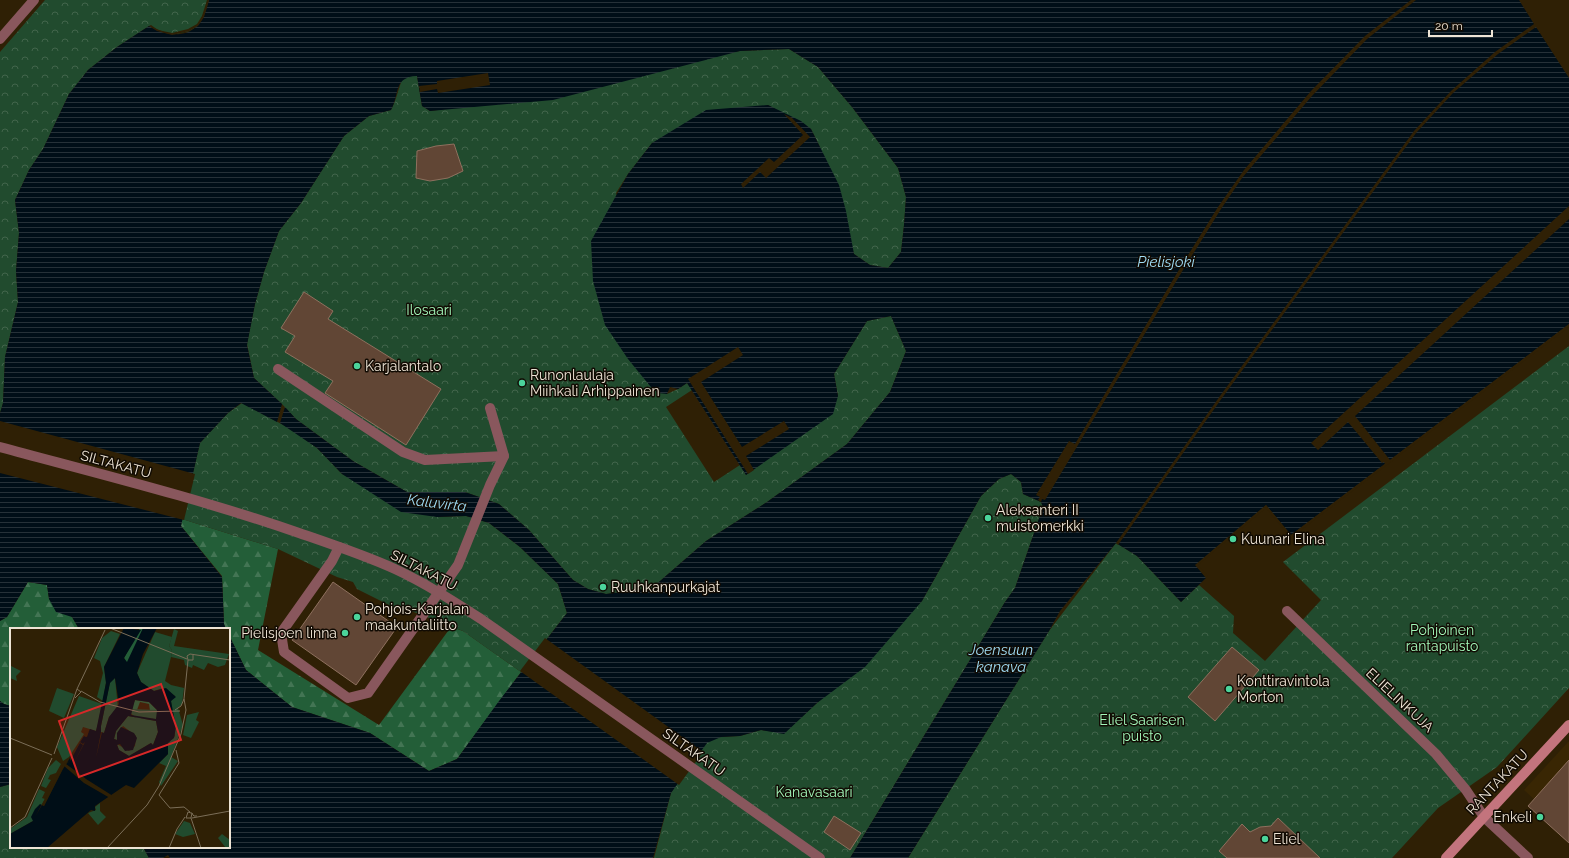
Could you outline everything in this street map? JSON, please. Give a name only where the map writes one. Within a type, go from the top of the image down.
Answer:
[{"type":"main road","name":"RANTAKATU","points":[[1446,858],[1569,725]]},
{"type":"street","points":[[0,39],[34,0]]},
{"type":"street","points":[[278,369],[403,452],[425,460],[504,456]]},
{"type":"street","points":[[339,547],[332,561],[281,632],[284,652],[348,698],[368,693],[458,565],[486,494],[504,456],[490,408]]},
{"type":"street","name":"SILTAKATU","points":[[0,447],[198,500],[254,517],[394,568],[440,592],[529,651],[698,773],[820,858]]},
{"type":"street","name":"ELIELINKUJA","points":[[1287,611],[1436,754],[1466,790],[1484,817],[1528,858]]},
{"type":"shaded area","points":[[1569,741],[1569,831],[1524,790]]},
{"type":"green space","points":[[45,0],[209,0],[198,26],[189,31],[172,35],[149,26],[117,47],[88,70],[69,94],[43,149],[29,170],[15,200],[19,233],[16,271],[18,302],[5,357],[3,403],[0,413],[0,52]]},
{"type":"green space","name":"Ilosaari","points":[[789,49],[818,67],[852,107],[898,168],[906,197],[901,252],[888,268],[870,265],[854,254],[819,145],[811,129],[768,105],[652,143],[628,174],[616,193],[667,394],[687,383],[692,390],[666,407],[714,482],[740,465],[746,475],[838,396],[834,374],[867,321],[891,316],[906,351],[890,392],[847,444],[767,502],[706,541],[652,588],[606,594],[588,589],[573,580],[529,530],[499,504],[465,492],[407,492],[353,461],[296,419],[254,378],[247,344],[255,304],[264,272],[279,231],[301,203],[344,136],[369,116],[391,110],[402,80],[408,76],[417,76],[422,106],[430,111],[454,108],[740,51]]},
{"type":"green space","points":[[1569,346],[1569,688],[1497,767],[1438,808],[1392,858],[908,858],[1049,631],[1116,543],[1137,556],[1181,602],[1199,585],[1234,616],[1233,633],[1265,661],[1321,600],[1283,562]]},
{"type":"green space","points":[[242,403],[289,428],[317,448],[342,474],[437,517],[466,516],[489,523],[520,547],[558,584],[567,613],[521,672],[463,631],[406,609],[395,608],[357,589],[353,582],[337,577],[278,549],[182,519],[200,443],[228,413]]},
{"type":"green space","name":"Kanavasaari","points":[[1011,474],[1021,482],[1023,494],[1041,502],[1043,507],[1015,588],[1005,602],[850,858],[654,858],[671,793],[702,741],[721,737],[740,736],[761,730],[784,733],[922,601],[981,496],[999,479]]},
{"type":"green space","points":[[182,519],[278,549],[258,650],[379,725],[451,627],[463,631],[521,672],[457,759],[429,771],[370,733],[292,707],[246,670],[230,637],[230,628],[226,628],[224,624],[222,576],[181,526]]},
{"type":"green space","points":[[28,582],[47,585],[49,599],[72,617],[78,628],[10,628],[10,706],[0,701],[0,621],[7,617]]},
{"type":"green space","points":[[10,784],[10,848],[144,848],[149,858],[0,858],[0,787]]},
{"type":"water","name":"Pielisjoki","points":[[209,0],[1569,0],[1569,324],[1291,535],[1266,505],[1196,565],[1206,578],[1181,602],[1137,556],[1116,543],[1060,611],[908,858],[850,858],[1005,602],[1015,588],[1043,507],[1041,502],[1023,494],[1021,482],[1011,474],[999,479],[981,496],[922,601],[865,667],[817,703],[784,734],[761,730],[740,736],[721,737],[707,743],[671,793],[653,858],[170,858],[168,855],[163,858],[149,858],[144,848],[230,848],[230,637],[246,670],[292,707],[370,733],[429,771],[457,759],[499,701],[567,613],[558,584],[520,547],[489,523],[466,516],[437,517],[401,512],[342,474],[317,448],[280,423],[285,407],[296,419],[353,461],[407,492],[465,492],[499,504],[529,530],[573,580],[588,589],[606,594],[652,588],[706,541],[767,502],[847,444],[890,392],[906,351],[891,316],[867,321],[834,374],[838,396],[833,414],[746,475],[687,383],[678,389],[670,387],[667,394],[658,393],[650,386],[628,359],[605,325],[593,281],[591,241],[628,174],[652,143],[706,110],[768,105],[801,121],[811,129],[839,185],[846,211],[854,254],[870,265],[888,268],[901,252],[906,197],[898,168],[852,107],[818,67],[789,49],[740,51],[553,100],[430,111],[422,106],[417,76],[409,77],[404,79],[398,87],[391,110],[369,116],[344,136],[301,203],[279,231],[264,272],[255,304],[247,345],[254,378],[282,404],[277,422],[241,403],[228,413],[200,443],[181,526],[222,577],[224,624],[226,628],[78,628],[72,617],[56,612],[49,599],[47,585],[28,582],[7,617],[0,621],[0,413],[3,403],[5,357],[18,302],[16,271],[19,233],[15,200],[29,170],[43,149],[69,94],[88,70],[117,47],[149,26],[161,32],[173,34],[186,33],[197,26],[206,10]]},
{"type":"water","points":[[0,701],[10,706],[10,784],[0,787]]},
{"type":"pier","points":[[207,0],[209,0],[204,17],[198,26],[189,31],[172,35],[157,31],[149,26],[151,25],[158,30],[172,33],[188,29],[197,24],[202,16]]},
{"type":"pier","points":[[1411,0],[1416,0],[1367,39],[1311,97],[1242,178],[1183,270],[1045,500],[1042,499],[1041,502],[1038,500],[1040,497],[1036,495],[1069,441],[1075,444],[1180,268],[1218,207],[1244,170],[1311,91],[1365,36]]},
{"type":"pier","points":[[1519,0],[1569,0],[1569,78],[1536,27],[1498,54],[1453,93],[1416,133],[1222,398],[1118,545],[1116,543],[1220,396],[1414,131],[1451,91],[1495,52],[1534,24]]},
{"type":"pier","points":[[488,73],[490,85],[438,93],[437,89],[420,92],[419,86],[437,84],[437,81]]},
{"type":"pier","points":[[784,114],[792,118],[810,137],[766,178],[760,172],[743,188],[741,184],[769,158],[774,162],[803,135]]},
{"type":"pier","points":[[1569,206],[1569,219],[1355,416],[1390,460],[1569,324],[1569,327],[1292,537],[1290,537],[1266,508],[1198,565],[1208,576],[1206,578],[1195,565],[1266,505],[1291,535],[1385,464],[1384,462],[1382,463],[1348,422],[1318,450],[1311,443]]},
{"type":"pier","points":[[738,347],[743,355],[701,382],[742,447],[784,421],[789,429],[746,456],[754,470],[748,474],[688,379]]},
{"type":"pier","points":[[0,421],[195,474],[184,520],[0,473]]},
{"type":"pier","points":[[545,638],[703,752],[679,785],[520,671]]},
{"type":"building","points":[[454,144],[463,171],[448,178],[430,181],[416,178],[417,151],[436,146]]},
{"type":"building","name":"Karjalantalo","points":[[304,292],[333,311],[328,319],[441,389],[406,445],[325,393],[333,381],[285,352],[295,336],[281,328]]},
{"type":"building","name":"Pielisjoen linna","points":[[333,582],[397,627],[356,685],[292,640]]},
{"type":"building","points":[[1232,647],[1259,670],[1215,721],[1188,697]]},
{"type":"building","points":[[1569,760],[1569,843],[1528,806]]},
{"type":"building","points":[[834,816],[861,833],[850,850],[824,832]]},
{"type":"building","name":"Eliel","points":[[1278,818],[1320,858],[1227,858],[1219,851],[1242,824],[1250,832],[1260,827],[1271,826]]},
{"type":"place","name":"Karjalantalo","points":[[357,366]]},
{"type":"place","name":"Runonlaulaja Miihkali Arhippainen","points":[[522,383]]},
{"type":"place","name":"Aleksanteri II muistomerkki","points":[[988,518]]},
{"type":"place","name":"Kuunari Elina","points":[[1233,539]]},
{"type":"place","name":"Ruuhkanpurkajat","points":[[603,587]]},
{"type":"place","name":"Pohjois-Karjalan maakuntaliitto","points":[[357,617]]},
{"type":"place","name":"Pielisjoen linna","points":[[345,633]]},
{"type":"place","name":"Konttiravintola Morton","points":[[1229,689]]},
{"type":"place","name":"Enkeli","points":[[1540,817]]},
{"type":"place","name":"Eliel","points":[[1265,839]]},
{"type":"water label","name":"Kaluvirta","points":[[437,503]]},
{"type":"water label","name":"Joensuun kanava","points":[[1001,658]]},
{"type":"park label","name":"Pohjoinen rantapuisto","points":[[1442,638]]},
{"type":"park label","name":"Eliel Saarisen puisto","points":[[1142,728]]}]
